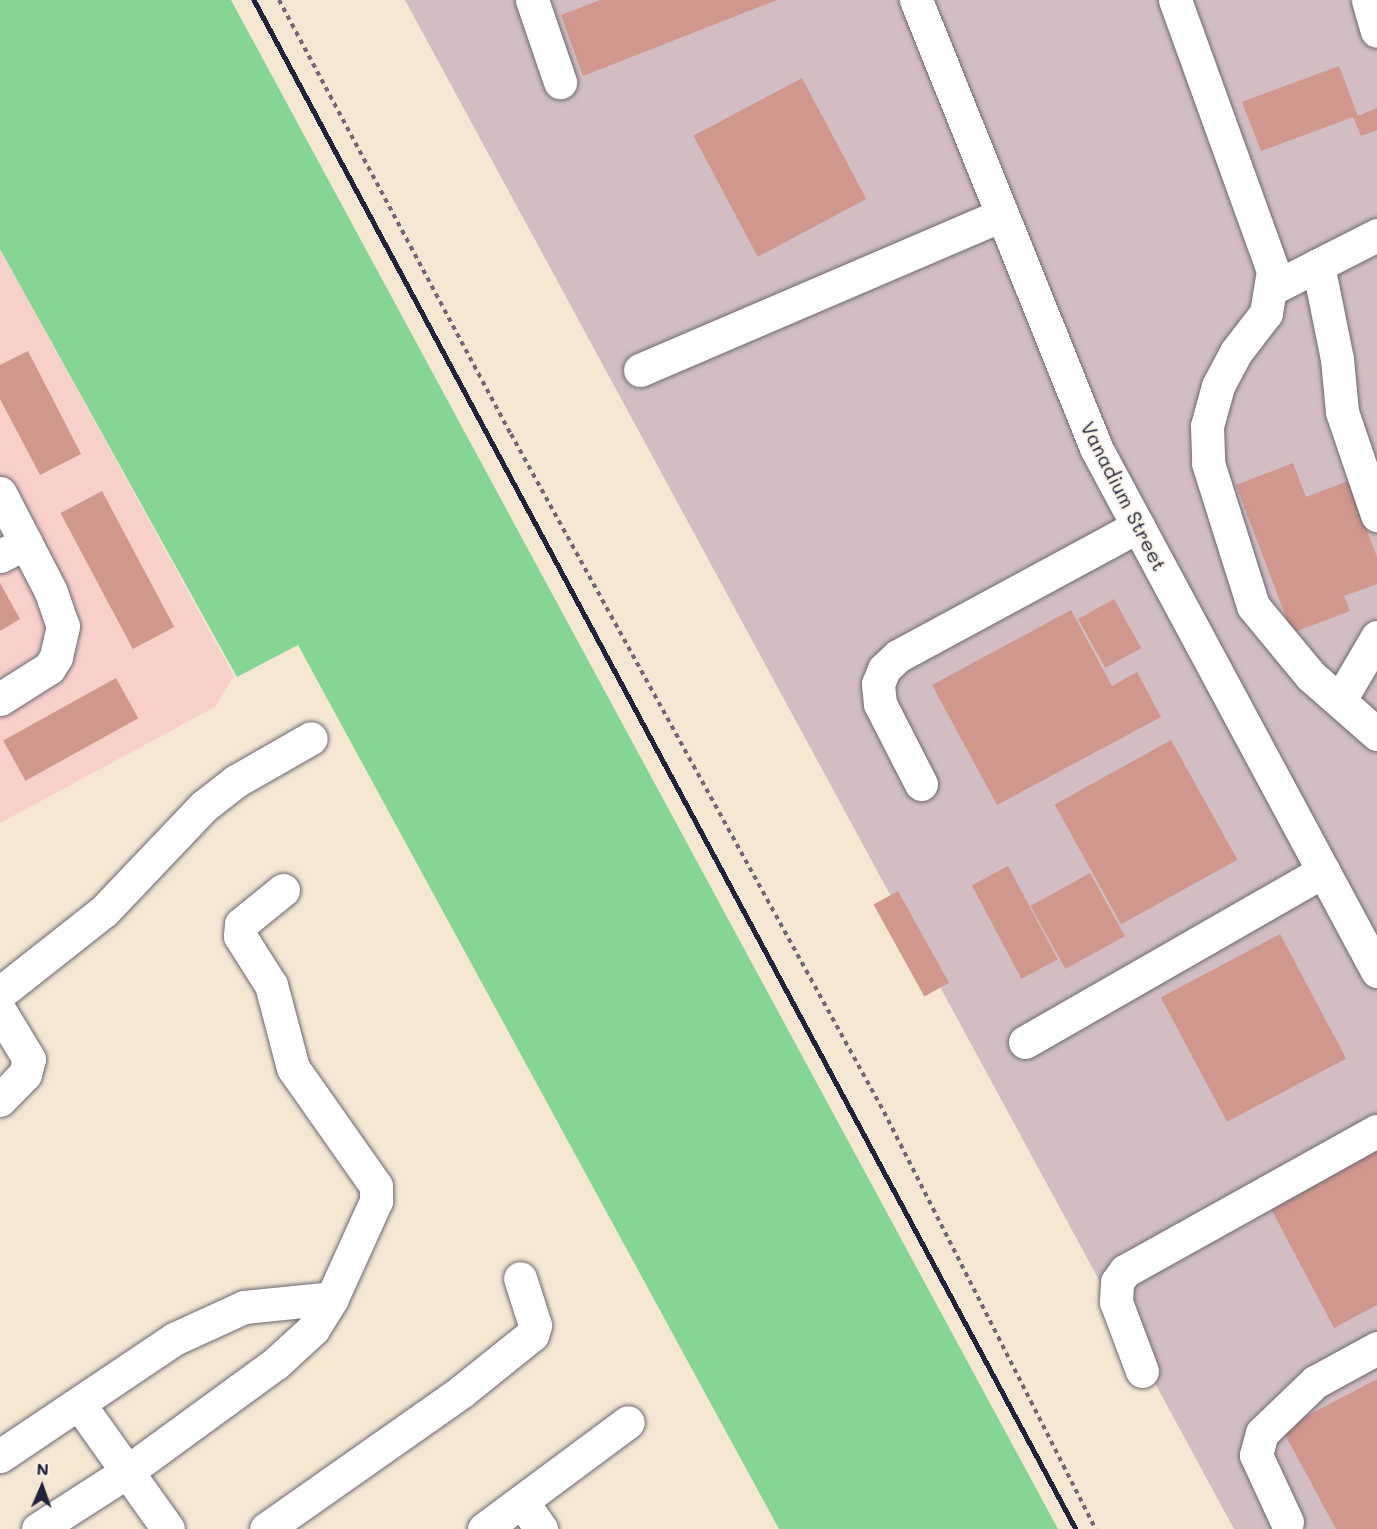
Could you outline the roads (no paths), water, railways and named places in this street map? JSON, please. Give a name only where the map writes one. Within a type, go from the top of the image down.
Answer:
[{"type":"street","points":[[532,0],[560,82]]},
{"type":"street","name":"Vanadium Street","points":[[916,0],[1096,448],[1377,972]]},
{"type":"street","points":[[1175,0],[1273,271],[1273,288],[1266,313],[1236,352],[1218,386],[1208,426],[1208,463],[1253,606],[1311,676],[1377,734]]},
{"type":"street","points":[[1368,0],[1377,31]]},
{"type":"street","points":[[640,370],[1002,215]]},
{"type":"street","points":[[1273,288],[1377,235]]},
{"type":"street","points":[[1318,264],[1337,359],[1342,412],[1377,515]]},
{"type":"street","points":[[0,493],[13,549],[51,592],[63,626],[56,657],[49,668],[0,699]]},
{"type":"street","points":[[921,784],[880,704],[878,684],[884,669],[898,656],[1138,526]]},
{"type":"street","points":[[1340,700],[1377,637]]},
{"type":"street","points":[[0,993],[104,911],[204,806],[236,781],[311,738]]},
{"type":"street","points":[[1025,1042],[1323,871]]},
{"type":"street","points":[[38,1529],[128,1471],[275,1364],[313,1329],[332,1298],[376,1201],[376,1186],[293,1068],[271,985],[240,936],[241,924],[284,891]]},
{"type":"street","points":[[0,1011],[29,1059],[25,1074],[0,1100]]},
{"type":"street","points":[[1142,1371],[1116,1302],[1118,1282],[1125,1271],[1377,1131]]},
{"type":"street","points":[[266,1529],[462,1391],[532,1335],[535,1325],[520,1278]]},
{"type":"street","points":[[0,1456],[174,1339],[244,1307],[332,1298]]},
{"type":"street","points":[[1287,1522],[1256,1455],[1262,1433],[1315,1383],[1377,1348]]},
{"type":"street","points":[[80,1404],[168,1529]]},
{"type":"street","points":[[484,1529],[532,1516],[628,1422]]},
{"type":"railway","points":[[254,0],[1076,1529]]}]
